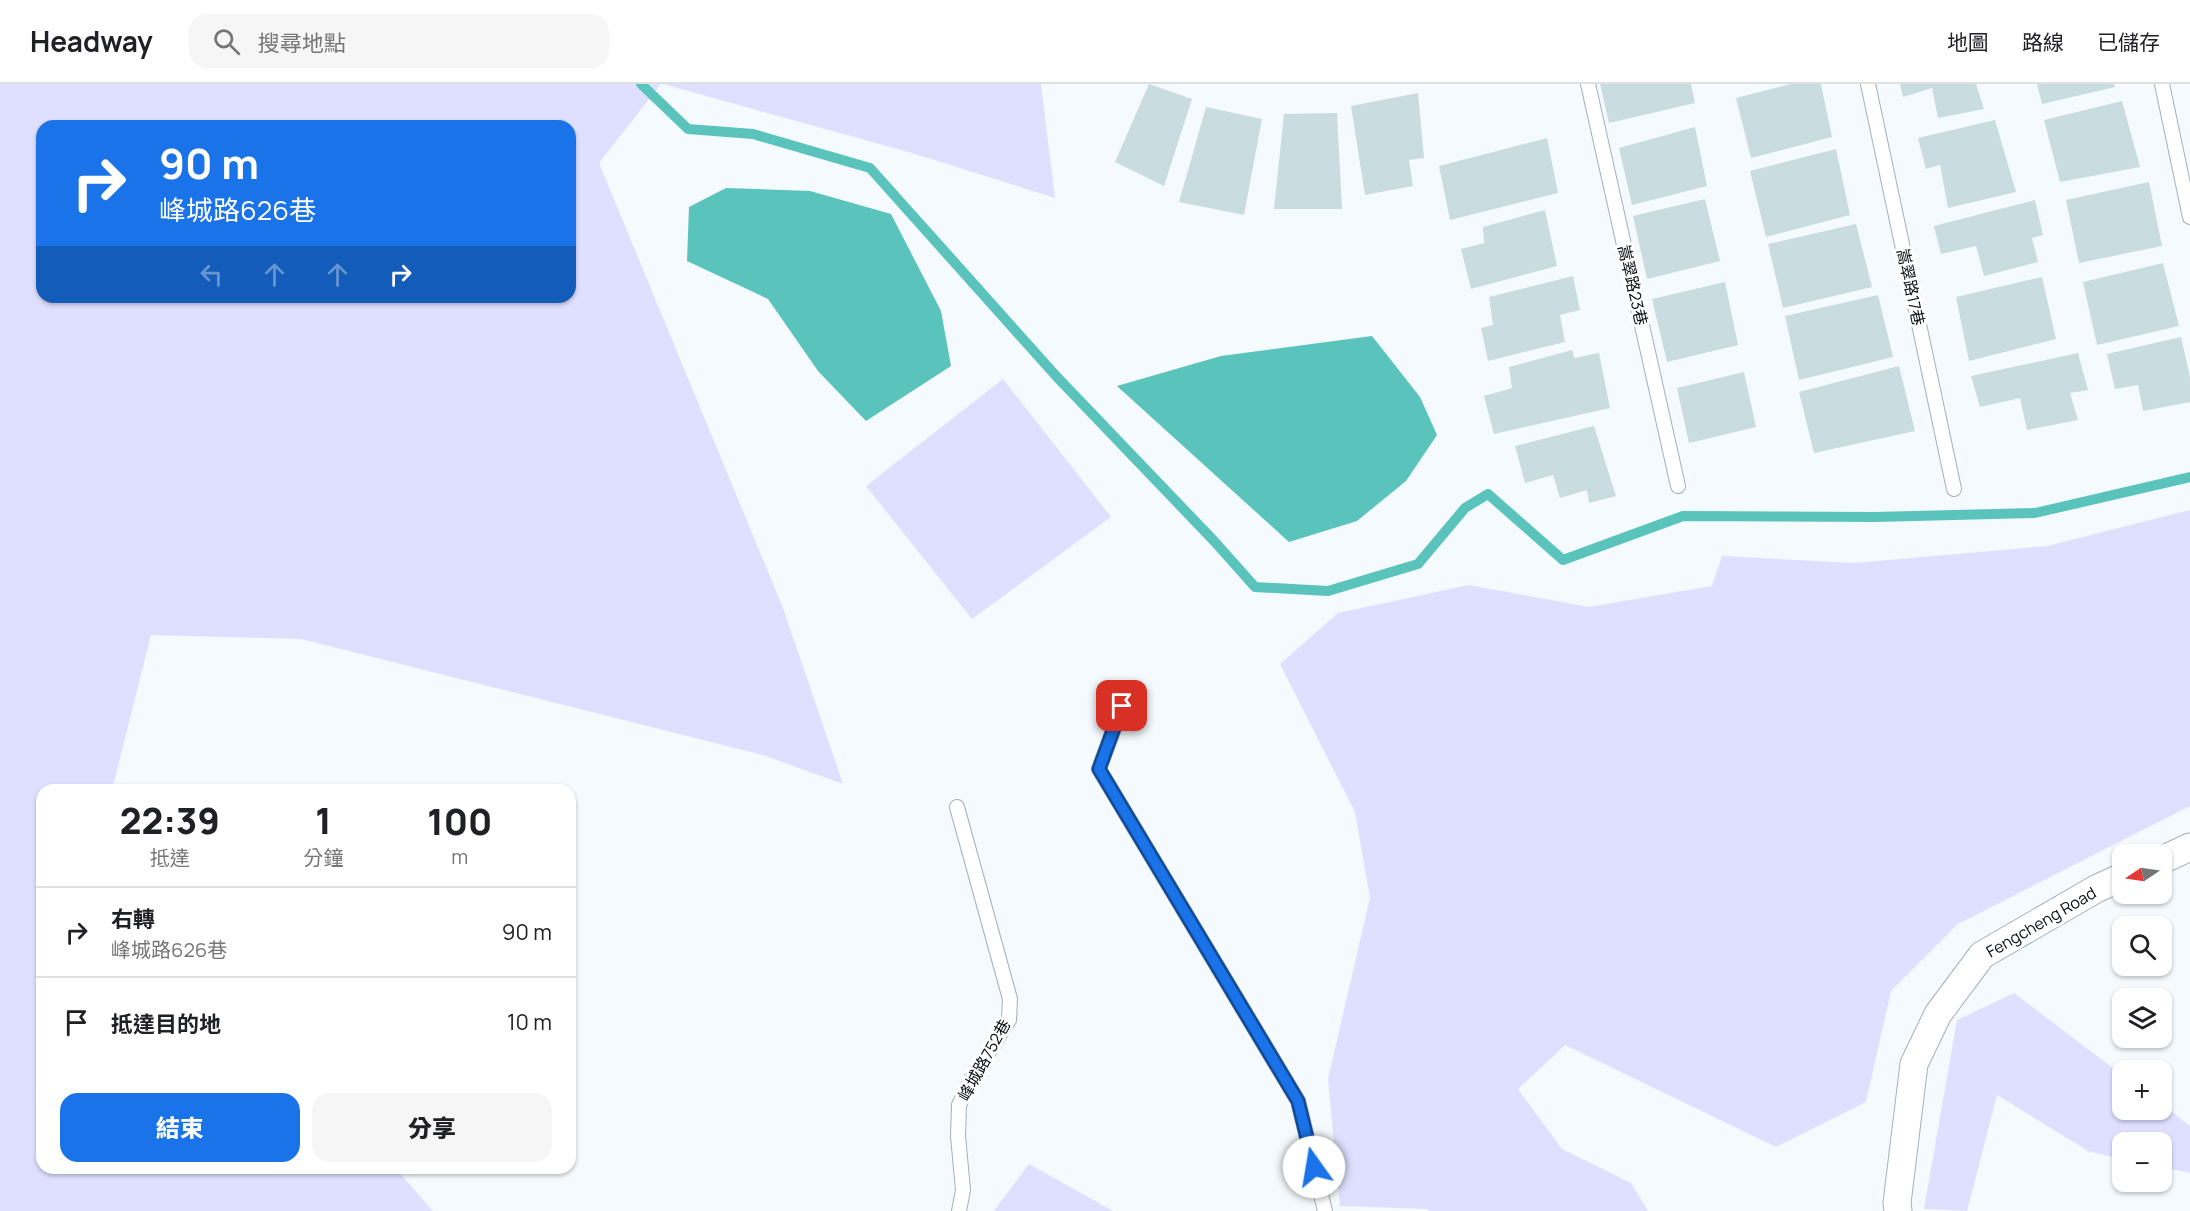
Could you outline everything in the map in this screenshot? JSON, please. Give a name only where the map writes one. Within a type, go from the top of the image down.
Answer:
[{"type":"street","points":[[2172,855],[2190,847]]},
{"type":"street","name":"Fengcheng Road","points":[[1898,1211],[1897,1203],[1914,1064],[1938,1014],[1982,955],[2112,882]]},
{"type":"lane","name":"嵩翠路23巷","points":[[1588,84],[1678,486]]},
{"type":"lane","name":"嵩翠路17巷","points":[[1868,84],[1954,489]]},
{"type":"lane","points":[[2162,84],[2190,217]]},
{"type":"lane","points":[[1122,706],[1099,769],[1298,1101],[1325,1211]]},
{"type":"lane","name":"峰城路752巷","points":[[957,807],[1010,999],[1009,1020],[971,1080],[959,1105],[958,1136],[963,1190],[959,1211]]},
{"type":"shaded area","points":[[0,84],[661,84],[599,163],[783,608],[843,784],[763,755],[301,639],[151,635],[114,784],[36,784],[36,1174],[400,1174],[433,1211],[0,1211]]},
{"type":"shaded area","points":[[663,84],[1041,84],[1055,198],[912,153]]},
{"type":"shaded area","points":[[1003,379],[1111,517],[972,619],[866,486]]},
{"type":"shaded area","points":[[2190,510],[2190,806],[1958,924],[1891,991],[1866,1102],[1776,1147],[1565,1045],[1518,1089],[1562,1149],[1631,1183],[1648,1211],[1429,1211],[1427,1209],[1340,1206],[1328,1079],[1370,898],[1355,812],[1280,664],[1338,613],[1469,585],[1589,607],[1712,586],[1722,556],[1854,563],[2047,546]]},
{"type":"shaded area","points":[[2014,993],[2112,1067],[2112,1120],[2172,1120],[2172,1112],[2190,1126],[2190,1173],[2172,1169],[2172,1132],[2112,1132],[2112,1157],[2088,1151],[1997,1095],[1967,1211],[1924,1209],[1957,1020]]},
{"type":"shaded area","points":[[1029,1164],[1113,1211],[994,1211]]},
{"type":"water","points":[[726,188],[810,191],[891,214],[941,311],[951,366],[866,421],[818,371],[768,299],[687,261],[689,207]]},
{"type":"water","points":[[1372,336],[1420,397],[1437,435],[1406,481],[1357,521],[1289,542],[1117,386],[1221,356]]},
{"type":"building","points":[[1149,84],[1192,99],[1164,186],[1115,162]]},
{"type":"building","points":[[1600,84],[1691,84],[1695,103],[1609,123]]},
{"type":"building","points":[[1791,84],[1821,84],[1832,137],[1751,158],[1736,98]]},
{"type":"building","points":[[1900,84],[1976,84],[1984,109],[1938,118],[1932,88],[1903,97]]},
{"type":"building","points":[[2037,84],[2114,84],[2115,87],[2042,104]]},
{"type":"building","points":[[1418,93],[1424,158],[1409,160],[1413,186],[1365,195],[1351,106]]},
{"type":"building","points":[[2122,101],[2140,167],[2060,182],[2044,120]]},
{"type":"building","points":[[1206,107],[1262,119],[1244,215],[1179,202]]},
{"type":"building","points":[[1337,113],[1342,209],[1274,209],[1284,114]]},
{"type":"building","points":[[1995,120],[2016,192],[1948,208],[1940,165],[1926,169],[1918,138]]},
{"type":"building","points":[[1695,127],[1707,186],[1632,205],[1619,148]]},
{"type":"building","points":[[1547,138],[1558,193],[1450,220],[1439,166]]},
{"type":"building","points":[[1836,149],[1850,215],[1766,237],[1750,171]]},
{"type":"building","points":[[2149,182],[2162,246],[2079,263],[2066,200]]},
{"type":"building","points":[[1705,199],[1720,261],[1647,279],[1633,216]]},
{"type":"building","points":[[2035,200],[2043,235],[2032,238],[2038,262],[1984,276],[1976,246],[1941,254],[1934,226]]},
{"type":"building","points":[[1545,210],[1557,266],[1471,289],[1461,249],[1484,243],[1483,227]]},
{"type":"building","points":[[1856,224],[1872,287],[1783,308],[1768,244]]},
{"type":"building","points":[[2163,263],[2179,326],[2097,345],[2083,282]]},
{"type":"building","points":[[1573,276],[1580,310],[1560,315],[1565,342],[1488,361],[1481,328],[1493,325],[1489,297]]},
{"type":"building","points":[[2042,277],[2056,339],[1969,361],[1956,297]]},
{"type":"building","points":[[1725,282],[1738,345],[1667,362],[1652,299]]},
{"type":"building","points":[[1878,295],[1893,357],[1799,380],[1785,316]]},
{"type":"building","points":[[2181,337],[2190,377],[2190,402],[2143,411],[2138,385],[2115,389],[2107,354]]},
{"type":"building","points":[[1572,350],[1574,358],[1599,353],[1610,408],[1494,434],[1484,396],[1512,388],[1509,367]]},
{"type":"building","points":[[2078,353],[2088,390],[2070,393],[2078,420],[2027,430],[2020,398],[1980,407],[1971,376]]},
{"type":"building","points":[[1899,366],[1915,431],[1814,453],[1799,392]]},
{"type":"building","points":[[1744,372],[1756,427],[1689,443],[1677,388]]},
{"type":"building","points":[[1594,426],[1616,496],[1589,503],[1587,490],[1560,498],[1553,475],[1525,483],[1515,446]]},
{"type":"waterway","points":[[641,84],[688,129],[753,134],[870,168],[1057,377],[1255,587],[1328,591],[1418,564],[1465,508],[1488,494],[1563,560],[1683,516],[1875,517],[2035,513],[2190,477]]},
{"type":"route","points":[[1122,706],[1099,769],[1298,1101],[1314,1167]]}]
